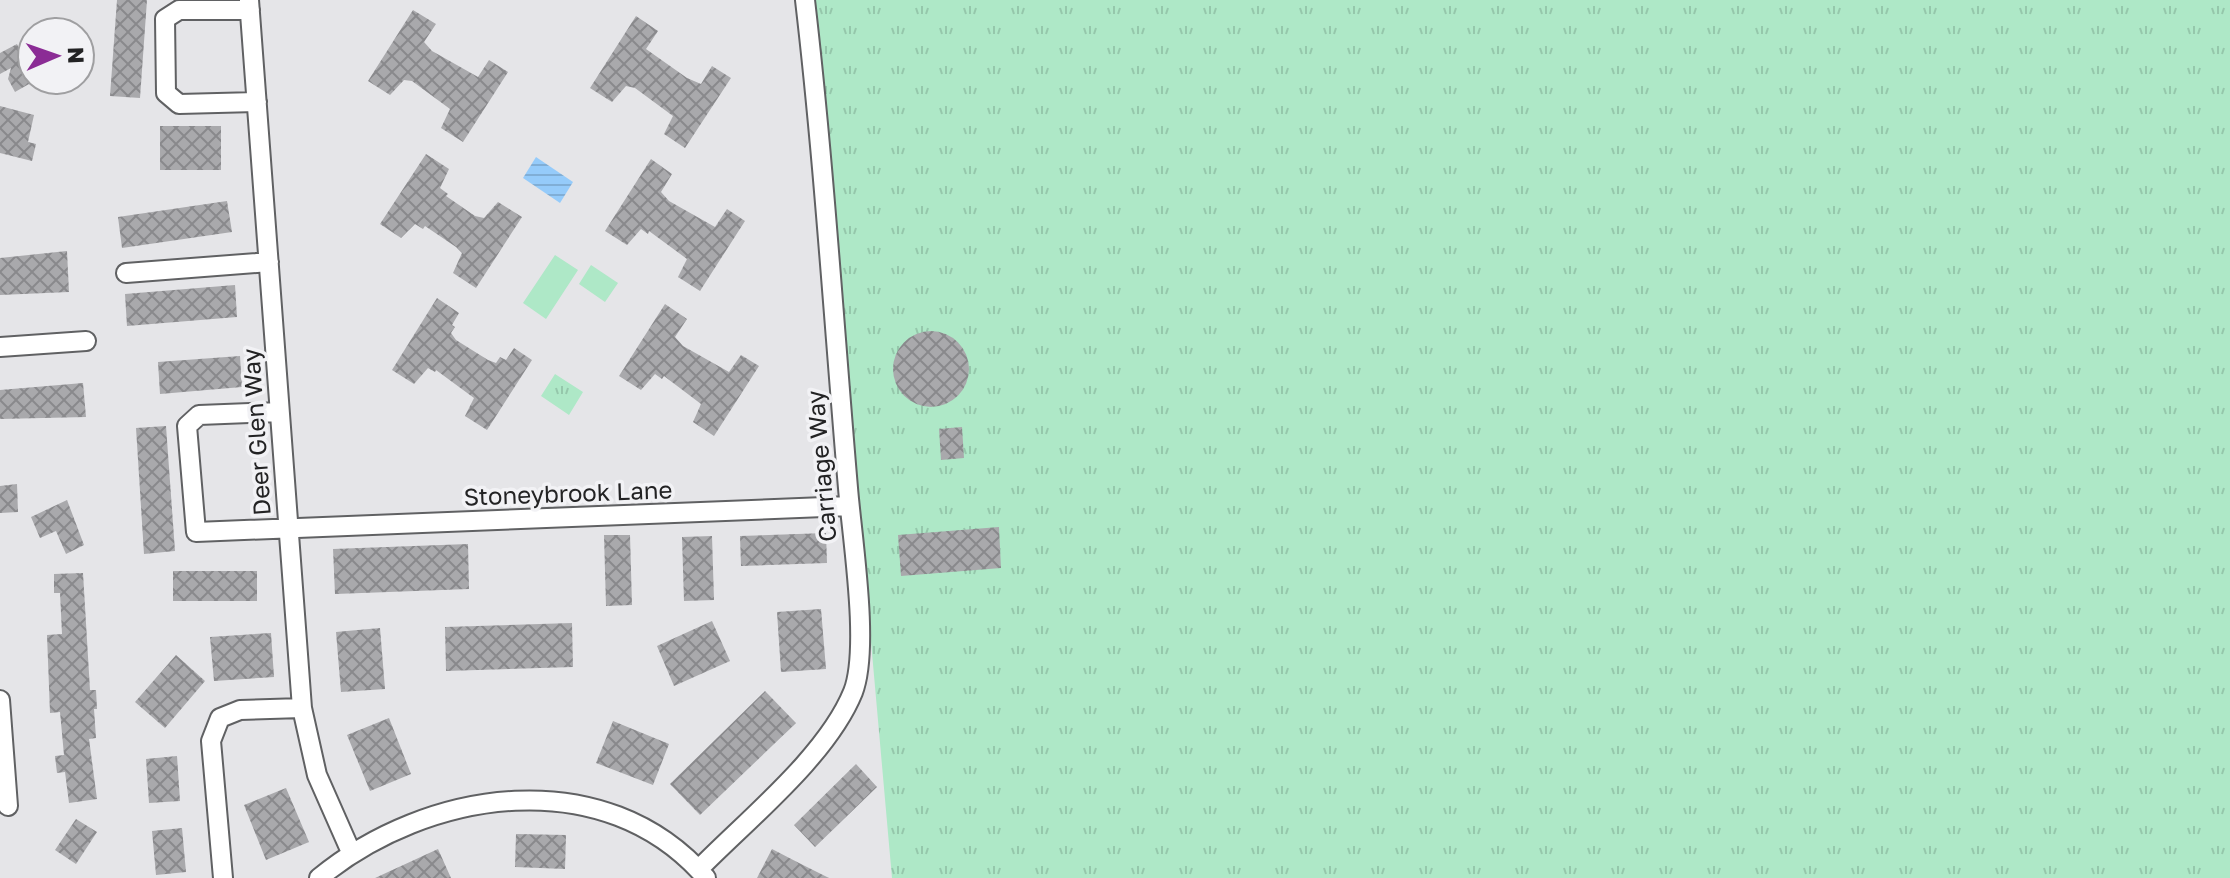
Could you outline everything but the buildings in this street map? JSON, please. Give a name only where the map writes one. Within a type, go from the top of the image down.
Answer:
[{"type":"street","name":"Carriage Way","points":[[703,873],[819,748],[837,723],[854,689],[859,641],[805,0]]},
{"type":"street","points":[[250,5],[179,10],[165,19],[166,93],[179,104],[257,102]]},
{"type":"street","name":"Deer Glen Way","points":[[250,5],[302,708],[317,775],[351,852]]},
{"type":"street","points":[[126,273],[269,262]]},
{"type":"street","points":[[0,347],[86,341]]},
{"type":"street","name":"Stoneybrook Lane","points":[[279,412],[199,415],[187,426],[196,532],[849,506]]},
{"type":"street","points":[[0,700],[8,807]]},
{"type":"street","points":[[223,878],[211,741],[220,718],[240,710],[302,708]]},
{"type":"street","points":[[319,878],[351,852],[408,824],[454,809],[508,800],[556,800],[595,807],[636,823],[703,873]]},
{"type":"green space","points":[[814,0],[2230,0],[2230,878],[892,878]]},
{"type":"green space","points":[[555,255],[578,270],[546,319],[523,303]]},
{"type":"green space","points":[[591,265],[618,283],[605,302],[579,284]]},
{"type":"green space","points":[[555,374],[583,392],[569,415],[541,396]]},
{"type":"water","points":[[536,157],[573,182],[560,203],[523,178]]}]
